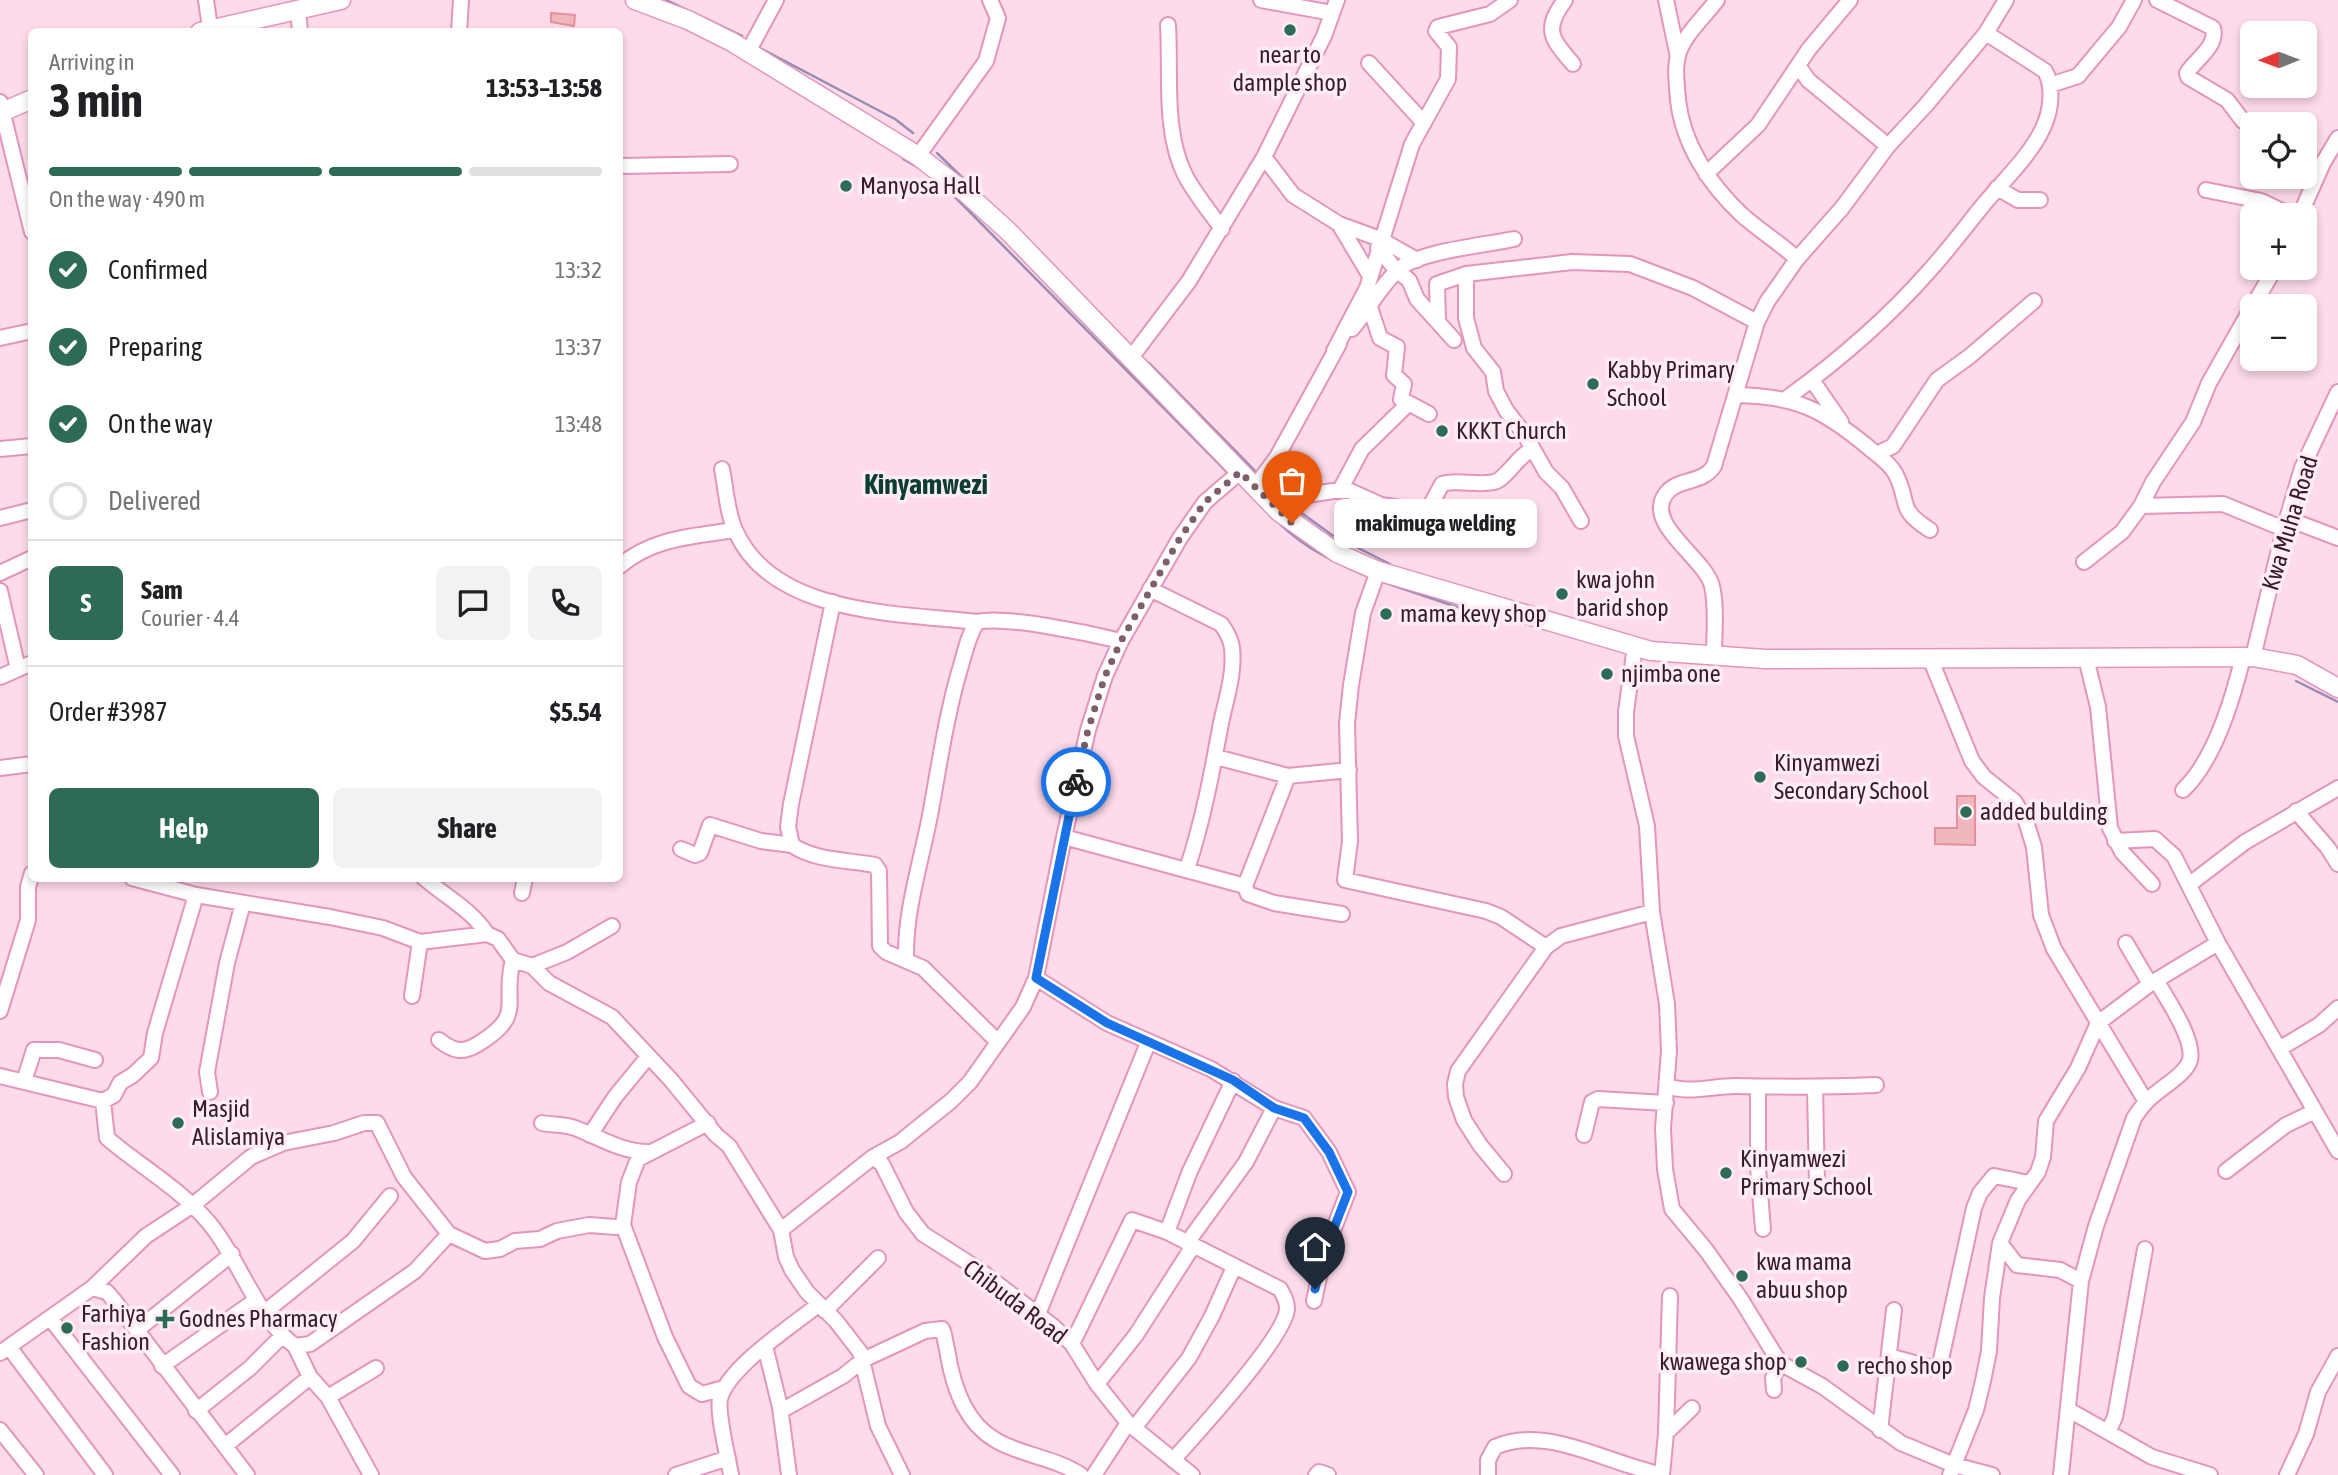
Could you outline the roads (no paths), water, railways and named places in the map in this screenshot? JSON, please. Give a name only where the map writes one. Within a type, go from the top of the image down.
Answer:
[{"type":"main road","points":[[213,28],[341,0]]},
{"type":"main road","points":[[640,1],[688,20],[748,52],[918,156],[1008,231],[1279,512],[1305,533],[1337,553],[1378,571],[1651,651],[1765,659],[2248,657],[2297,665],[2338,688]]},
{"type":"main road","points":[[1,109],[28,100]]},
{"type":"street","points":[[205,28],[206,0]]},
{"type":"street","points":[[459,28],[461,0]]},
{"type":"street","points":[[748,52],[776,0]]},
{"type":"street","points":[[918,156],[986,61],[998,18],[990,0]]},
{"type":"street","points":[[1130,359],[1189,281],[1264,158],[1324,36],[1334,7],[1261,0]]},
{"type":"street","points":[[1255,487],[1268,470],[1334,351],[1368,282],[1412,144],[1443,92],[1450,69],[1450,47],[1436,30],[1437,27],[1490,14],[1510,0]]},
{"type":"street","points":[[1565,0],[1551,20],[1551,32],[1573,64]]},
{"type":"street","points":[[1666,0],[1678,58]]},
{"type":"street","points":[[1717,0],[1685,40],[1678,58],[1676,78],[1679,110],[1693,152],[1706,174],[1742,215],[1797,259]]},
{"type":"street","points":[[1706,174],[1758,125],[1798,65],[1850,0]]},
{"type":"street","points":[[1714,656],[1712,585],[1699,563],[1663,522],[1662,501],[1666,492],[1675,485],[1709,474],[1714,466],[1757,322],[1797,259],[1842,208],[1888,146],[1986,33],[2006,0]]},
{"type":"street","points":[[2050,85],[2078,76],[2119,27],[2134,0]]},
{"type":"street","points":[[2157,0],[2213,28],[2213,43],[2191,67],[2187,73],[2188,77],[2227,100],[2240,117]]},
{"type":"street","points":[[298,8],[300,28]]},
{"type":"street","points":[[1168,25],[1176,149],[1185,175],[1222,229]]},
{"type":"street","points":[[1787,398],[1812,380],[1896,307],[1931,269],[2042,130],[2049,112],[2050,85],[2045,71],[1986,33]]},
{"type":"street","points":[[1369,63],[1424,123]]},
{"type":"street","points":[[1798,65],[1808,80],[1888,146]]},
{"type":"street","points":[[1,109],[28,216]]},
{"type":"street","points":[[2305,203],[2323,163],[2338,138]]},
{"type":"street","points":[[1264,158],[1293,195],[1339,224],[1417,260]]},
{"type":"street","points":[[623,166],[730,164]]},
{"type":"street","points":[[1997,188],[2018,200],[2040,200]]},
{"type":"street","points":[[2206,190],[2265,203]]},
{"type":"street","points":[[1339,224],[1368,282],[1369,310],[1380,338],[1397,347],[1394,375],[1404,384],[1400,395],[1408,404],[1429,414]]},
{"type":"street","points":[[1334,351],[1369,310],[1397,271],[1417,260],[1447,251],[1514,239]]},
{"type":"street","points":[[1379,243],[1397,271],[1409,280],[1417,299],[1454,340]]},
{"type":"street","points":[[1438,321],[1437,284],[1466,274],[1589,261],[1630,264],[1693,288],[1719,304],[1739,310],[1757,322]]},
{"type":"street","points":[[1466,274],[1466,318],[1470,339],[1493,372],[1500,400],[1525,435],[1546,472],[1562,488],[1581,521]]},
{"type":"street","points":[[1877,454],[1893,446],[1937,380],[1970,356],[2034,301]]},
{"type":"street","points":[[2084,562],[2122,532],[2141,506],[2153,482],[2193,422],[2209,383],[2240,329]]},
{"type":"street","points":[[0,338],[28,332]]},
{"type":"street","points":[[1812,380],[1843,426]]},
{"type":"street","name":"Kwa Muha Road","points":[[2183,790],[2194,780],[2248,657],[2302,468],[2338,392]]},
{"type":"street","points":[[1736,395],[1787,398],[1843,426],[1887,462],[1896,475],[1909,514],[1930,530]]},
{"type":"street","points":[[1340,490],[1362,449],[1408,404]]},
{"type":"street","points":[[0,449],[28,446]]},
{"type":"street","points":[[1268,470],[1301,496],[1350,491],[1381,505],[1427,512],[1442,484],[1496,482],[1504,477],[1520,455],[1532,449]]},
{"type":"street","points":[[722,469],[735,530],[745,548],[778,580],[833,602],[900,615],[977,622],[995,620],[1121,641]]},
{"type":"street","points":[[781,1230],[873,1157],[900,1142],[951,1101],[970,1082],[1023,1007],[1036,978],[1088,730],[1105,676],[1150,589],[1205,502],[1240,472]]},
{"type":"street","points":[[2141,506],[2223,504],[2338,538]]},
{"type":"street","points":[[0,518],[28,511]]},
{"type":"street","points":[[623,564],[647,547],[662,542],[735,530]]},
{"type":"street","points":[[0,573],[28,560]]},
{"type":"street","points":[[1378,571],[1363,613],[1355,652],[1347,723],[1350,841],[1345,880],[1486,911],[1501,917],[1546,947]]},
{"type":"street","points":[[1150,589],[1221,624],[1230,640],[1232,670],[1216,757],[1200,830],[1187,869]]},
{"type":"street","points":[[0,591],[25,666],[0,677]]},
{"type":"street","points":[[792,845],[788,827],[791,804],[833,602]]},
{"type":"street","points":[[906,959],[907,920],[931,811],[942,741],[954,686],[971,631],[977,622]]},
{"type":"street","points":[[1635,646],[1626,712],[1626,736],[1647,826],[1652,912],[1667,1004],[1667,1086],[1663,1128],[1665,1169],[1672,1209],[1740,1297],[1780,1363],[1822,1386],[1880,1430],[1952,1470],[1992,1475]]},
{"type":"street","points":[[1930,658],[1976,769],[2014,801],[2025,818],[2034,847],[2041,915],[2054,949],[2145,1100]]},
{"type":"street","points":[[2086,658],[2096,688],[2106,805],[2115,841],[2152,884]]},
{"type":"street","points":[[1216,757],[1288,776],[1349,770]]},
{"type":"street","points":[[0,768],[28,764]]},
{"type":"street","points":[[1288,776],[1245,886],[1248,894],[1274,903],[1342,914]]},
{"type":"street","points":[[2190,884],[2245,842],[2338,788]]},
{"type":"street","points":[[2296,811],[2338,864]]},
{"type":"street","points":[[681,849],[695,855],[700,853],[710,825],[761,841],[792,845],[799,851],[823,858],[875,865],[879,871],[880,946],[886,952],[923,968],[970,1011],[998,1042]]},
{"type":"street","points":[[1064,837],[1245,886]]},
{"type":"street","points":[[2115,841],[2146,839],[2161,842],[2174,856],[2218,943],[2338,1150]]},
{"type":"street","points":[[0,1011],[4,979],[28,920],[29,882]]},
{"type":"street","points":[[147,882],[196,895],[330,916],[383,928],[420,942],[487,934]]},
{"type":"street","points":[[431,882],[473,915],[487,934],[498,939],[513,960],[532,966],[549,983],[612,1017],[734,1153],[781,1230],[786,1257],[792,1270],[822,1308],[851,1338],[863,1360],[878,1426],[902,1475]]},
{"type":"street","points":[[0,1076],[103,1101],[114,1095],[120,1083],[151,1058],[155,1033],[196,895]]},
{"type":"street","points":[[210,1092],[207,1072],[227,963],[243,903]]},
{"type":"street","points":[[1504,1174],[1464,1120],[1456,1097],[1458,1071],[1546,947],[1562,936],[1652,912]]},
{"type":"street","points":[[532,966],[567,952],[612,926]]},
{"type":"street","points":[[412,996],[420,942]]},
{"type":"street","points":[[2061,1475],[2081,1281],[2090,1244],[2134,1118],[2145,1100],[2186,1068],[2190,1059],[2190,1049],[2182,1028],[2126,943]]},
{"type":"street","points":[[1952,1470],[1976,1410],[1985,1371],[2000,1243],[2010,1215],[2041,1165],[2046,1121],[2074,1076],[2098,1023],[2153,982],[2218,943]]},
{"type":"street","points":[[439,1040],[450,1049],[465,1051],[500,1031],[508,1016],[513,960]]},
{"type":"street","points":[[1036,978],[1107,1023],[1233,1080],[1274,1108],[1297,1114],[1312,1127],[1329,1152],[1348,1192],[1324,1254],[1314,1301]]},
{"type":"street","points":[[2279,1049],[2319,1025],[2338,1008]]},
{"type":"street","points":[[1038,1314],[1147,1043]]},
{"type":"street","points":[[24,1081],[34,1050],[59,1050],[94,1060]]},
{"type":"street","points":[[590,1135],[615,1097],[648,1058]]},
{"type":"street","points":[[1167,1231],[1190,1171],[1233,1080]]},
{"type":"street","points":[[1667,1086],[1689,1092],[1717,1087],[1815,1088],[1876,1085]]},
{"type":"street","points":[[1758,1087],[1758,1168],[1763,1229]]},
{"type":"street","points":[[1815,1088],[1817,1185]]},
{"type":"street","points":[[1584,1135],[1592,1102],[1598,1099],[1665,1103]]},
{"type":"street","points":[[103,1101],[107,1138],[193,1205],[232,1254],[256,1300],[282,1336],[295,1346],[310,1377],[328,1397],[371,1475]]},
{"type":"street","points":[[1097,1384],[1144,1324],[1190,1244],[1246,1162],[1274,1108]]},
{"type":"street","points":[[2225,1171],[2286,1125],[2315,1111]]},
{"type":"street","points":[[105,1475],[5,1350],[92,1288],[146,1236],[193,1205],[251,1157],[283,1143],[373,1122],[377,1123],[404,1177],[449,1234],[485,1251],[500,1249],[515,1241],[540,1239],[556,1231],[589,1225],[623,1225]]},
{"type":"street","points":[[708,1123],[638,1159],[629,1182],[623,1225],[665,1338],[689,1386],[702,1394],[724,1388],[765,1346],[822,1308],[878,1258]]},
{"type":"street","points":[[542,1124],[570,1126],[636,1152],[648,1152]]},
{"type":"street","name":"Chibuda Road","points":[[873,1157],[882,1164],[906,1212],[923,1234],[978,1269],[1038,1314],[1072,1344],[1097,1384],[1131,1425],[1192,1475]]},
{"type":"street","points":[[1889,1356],[1932,1368],[1940,1364],[1980,1194],[1994,1175],[2029,1183]]},
{"type":"street","points":[[265,1312],[353,1241],[377,1216],[390,1196]]},
{"type":"street","points":[[1072,1344],[1099,1292],[1128,1224],[1138,1220],[1167,1231],[1280,1289],[1286,1299],[1285,1319],[1268,1346],[1228,1397],[1172,1460]]},
{"type":"street","points":[[295,1346],[310,1344],[415,1271],[449,1234]]},
{"type":"street","points":[[2000,1243],[2017,1265],[2060,1270],[2081,1281]]},
{"type":"street","points":[[2108,1432],[2115,1417],[2146,1249]]},
{"type":"street","points":[[137,1330],[232,1254]]},
{"type":"street","points":[[1094,1475],[1131,1425],[1189,1358],[1212,1317],[1234,1267]]},
{"type":"street","points":[[92,1288],[107,1293],[247,1475]]},
{"type":"street","points":[[1488,1475],[1488,1460],[1495,1447],[1521,1441],[1565,1445],[1661,1475],[1666,1433],[1670,1296]]},
{"type":"street","points":[[162,1366],[256,1300]]},
{"type":"street","points":[[1880,1430],[1894,1310]]},
{"type":"street","points":[[50,1318],[172,1475]]},
{"type":"street","points":[[781,1411],[843,1376],[863,1360],[925,1332],[942,1329],[960,1396],[965,1408],[986,1435],[1017,1452],[1058,1464],[1081,1475]]},
{"type":"street","points":[[196,1411],[250,1368],[282,1336]]},
{"type":"street","points":[[765,1346],[781,1411],[789,1475]]},
{"type":"street","points":[[2287,1475],[2306,1434],[2318,1392],[2338,1356]]},
{"type":"street","points":[[1774,1390],[1773,1378],[1780,1363]]},
{"type":"street","points":[[328,1397],[376,1368]]},
{"type":"street","points":[[225,1446],[310,1377]]},
{"type":"street","points":[[724,1388],[720,1408],[731,1475]]},
{"type":"street","points":[[1666,1433],[1692,1408]]},
{"type":"street","points":[[2069,1410],[2152,1457],[2210,1475]]},
{"type":"street","points":[[0,1430],[36,1475]]},
{"type":"street","points":[[677,1475],[728,1458]]},
{"type":"street","points":[[1316,1475],[1319,1472],[1328,1475]]},
{"type":"waterway","points":[[666,0],[742,36]]},
{"type":"waterway","points":[[762,49],[895,119],[913,133]]},
{"type":"waterway","points":[[937,153],[970,185]]},
{"type":"waterway","points":[[903,159],[919,168]]},
{"type":"waterway","points":[[949,191],[1230,475]]},
{"type":"waterway","points":[[1149,363],[1255,471]]},
{"type":"waterway","points":[[1292,506],[1332,535],[1390,564]]},
{"type":"waterway","points":[[1279,523],[1322,555],[1371,578]]},
{"type":"waterway","points":[[1380,581],[1466,610]]},
{"type":"waterway","points":[[2296,681],[2338,702]]},
{"type":"place","name":"near to dample shop","points":[[1290,30]]},
{"type":"place","name":"Manyosa Hall","points":[[846,186]]},
{"type":"place","name":"Kabby Primary School","points":[[1593,384]]},
{"type":"place","name":"KKKT Church","points":[[1442,431]]},
{"type":"place","name":"makimuga welding","points":[[1292,523]]},
{"type":"place","name":"kwa john barid shop","points":[[1562,594]]},
{"type":"place","name":"mama kevy shop","points":[[1386,614]]},
{"type":"place","name":"njimba one","points":[[1607,674]]},
{"type":"place","name":"Kinyamwezi Secondary School","points":[[1760,777]]},
{"type":"place","name":"added bulding","points":[[1966,812]]},
{"type":"place","name":"Masjid Alislamiya","points":[[178,1123]]},
{"type":"place","name":"Kinyamwezi Primary School","points":[[1726,1173]]},
{"type":"place","name":"kwa mama abuu shop","points":[[1742,1276]]},
{"type":"place","name":"Godnes Pharmacy","points":[[165,1319]]},
{"type":"place","name":"Farhiya Fashion","points":[[67,1328]]},
{"type":"place","name":"kwawega shop","points":[[1801,1362]]},
{"type":"place","name":"recho shop","points":[[1843,1366]]},
{"type":"district","name":"Kinyamwezi","points":[[926,484]]}]
